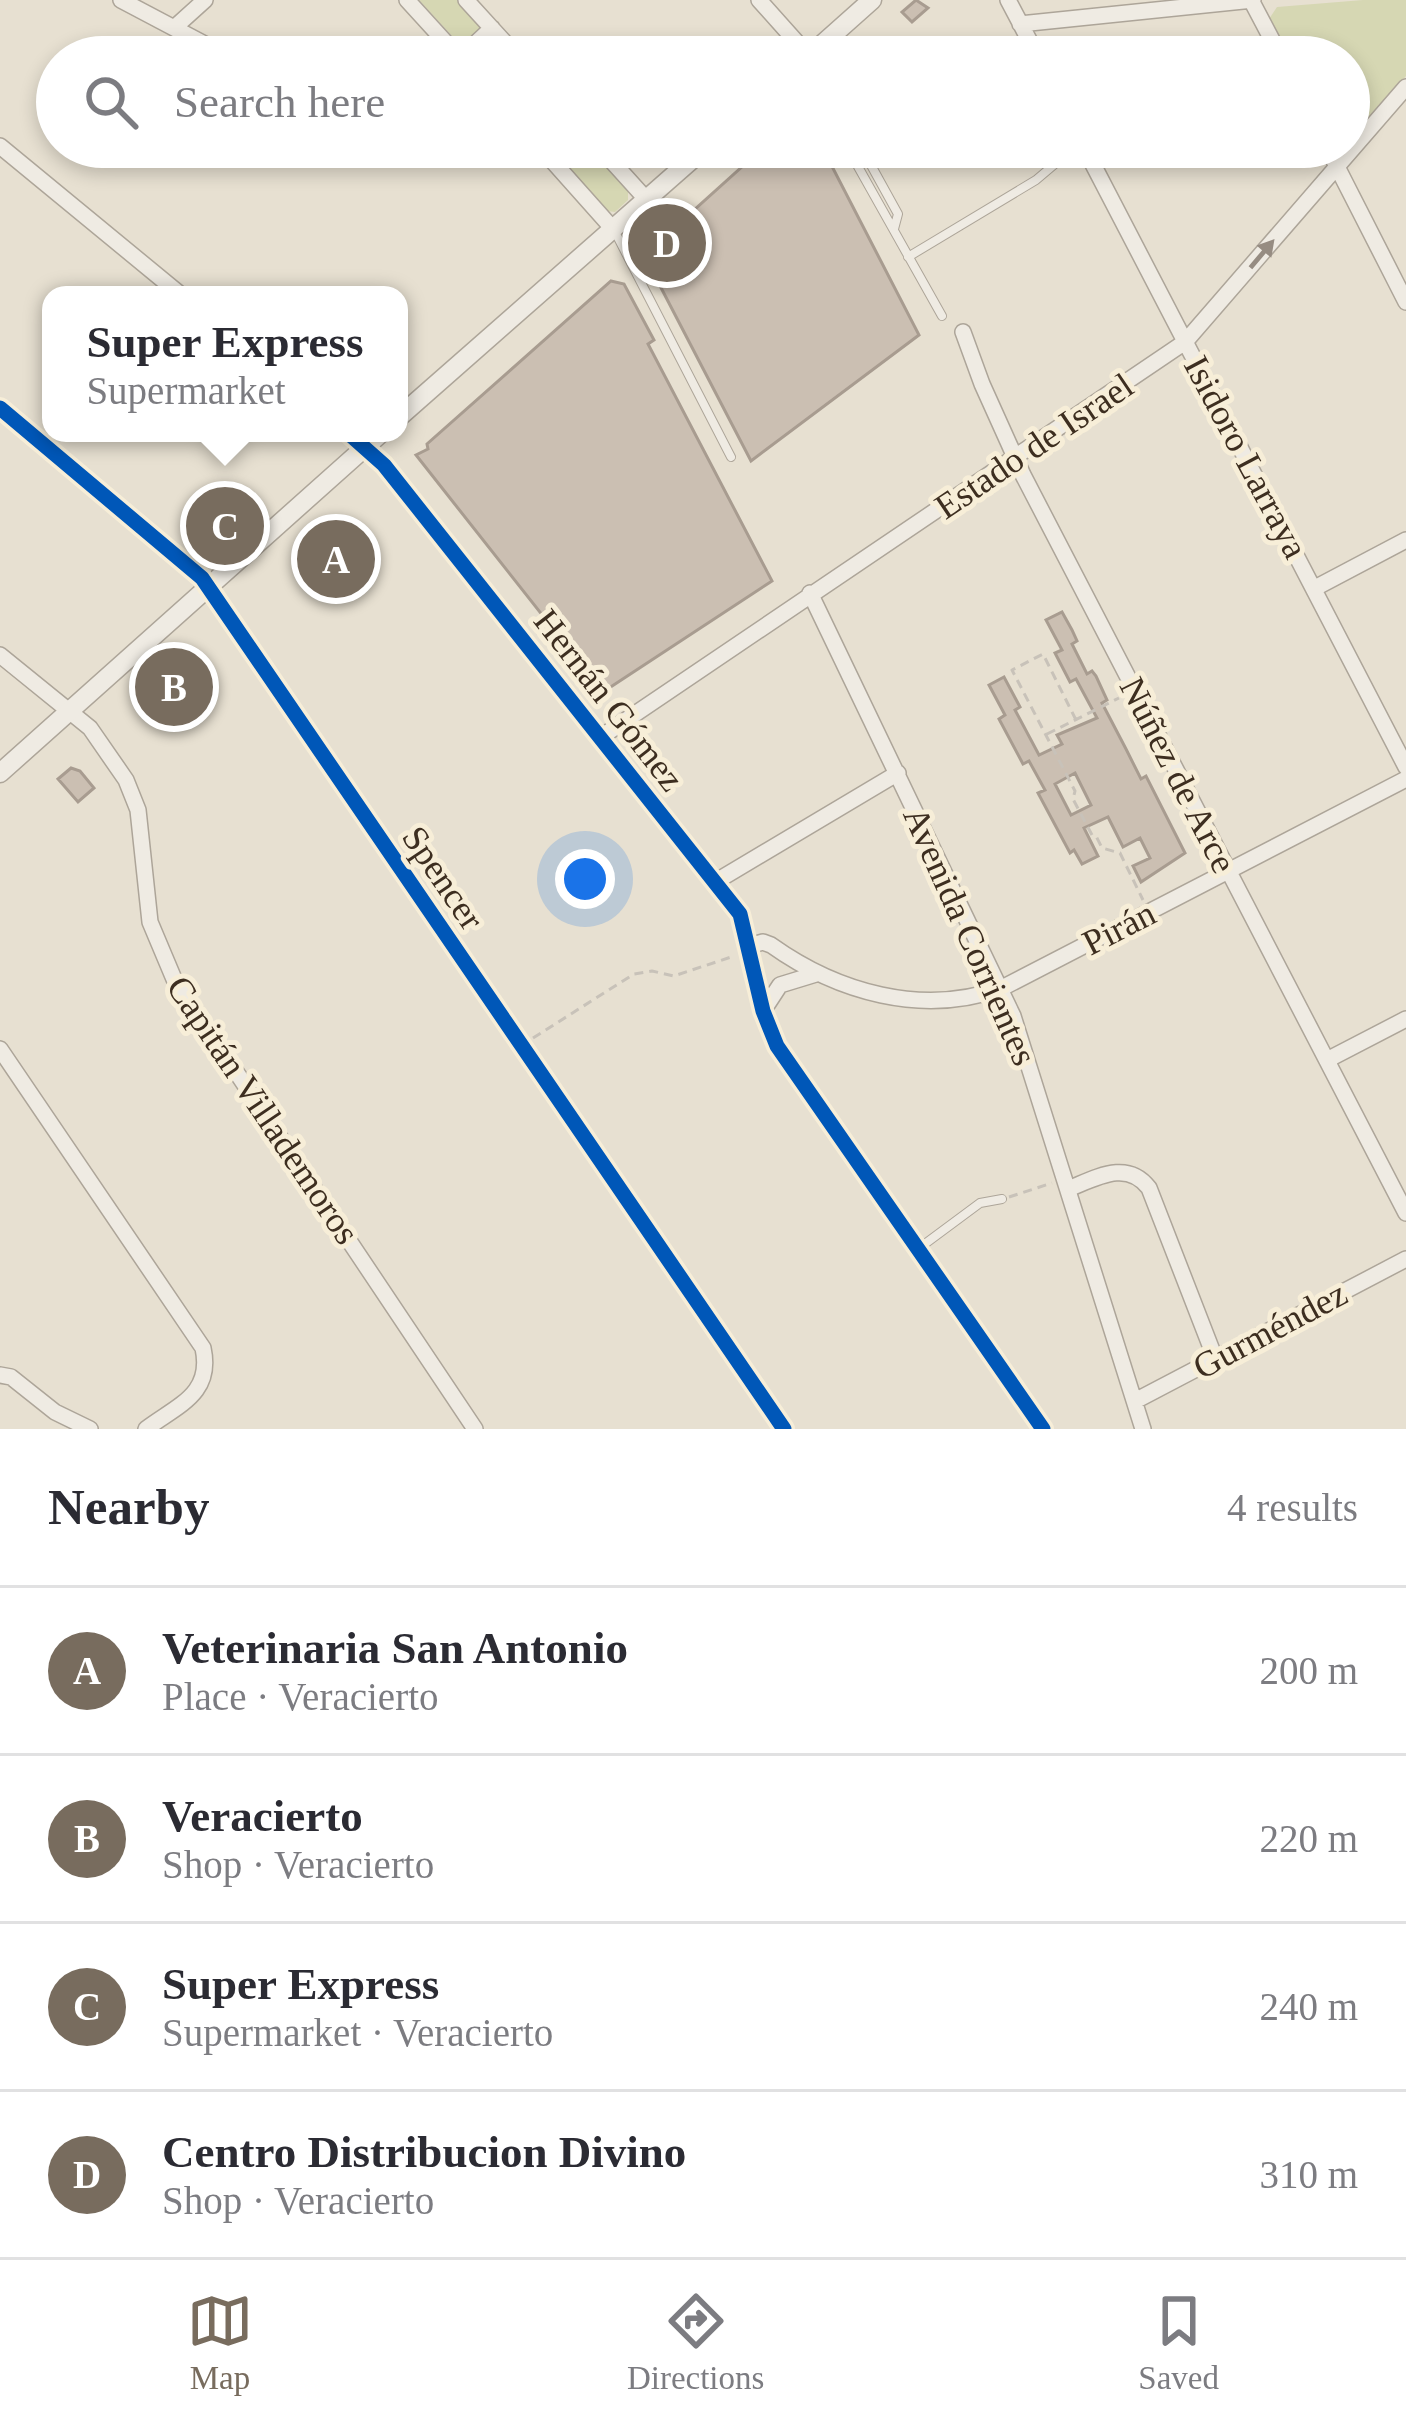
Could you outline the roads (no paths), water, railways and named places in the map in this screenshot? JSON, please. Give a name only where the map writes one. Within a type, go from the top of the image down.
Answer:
[{"type":"street","points":[[121,0],[189,36]]},
{"type":"street","points":[[174,28],[205,0]]},
{"type":"street","points":[[407,0],[440,36]]},
{"type":"street","points":[[466,0],[499,36]]},
{"type":"street","points":[[759,0],[790,36]]},
{"type":"street","points":[[832,36],[872,0]]},
{"type":"street","points":[[1008,0],[1027,36]]},
{"type":"street","points":[[1020,23],[1252,0],[1270,36]]},
{"type":"street","points":[[483,36],[492,28]]},
{"type":"street","name":"Estado de Israel","points":[[1370,128],[1406,87]]},
{"type":"street","points":[[0,146],[170,286]]},
{"type":"street","points":[[559,168],[613,229]]},
{"type":"street","points":[[618,168],[646,200]]},
{"type":"street","points":[[408,410],[682,168]]},
{"type":"street","name":"Isidoro Larraya","points":[[1095,168],[1406,767]]},
{"type":"street","name":"Estado de Israel","points":[[601,737],[1185,342],[1335,168]]},
{"type":"street","points":[[1338,168],[1406,302]]},
{"type":"street","name":"Núñez de Arce","points":[[963,332],[1016,459],[1406,1213]]},
{"type":"street","name":"Spencer","points":[[0,408],[191,566],[208,587],[784,1429]]},
{"type":"street","name":"Hernán Gómez","points":[[359,442],[740,914],[763,1012],[777,1046],[1043,1429]]},
{"type":"street","points":[[0,773],[371,442]]},
{"type":"street","points":[[1315,588],[1406,540]]},
{"type":"street","name":"Avenida Corrientes","points":[[810,593],[1002,988],[1143,1429]]},
{"type":"street","name":"Capitán Villademoros","points":[[0,655],[90,728],[132,792],[141,827],[150,922],[174,979],[475,1429]]},
{"type":"street","points":[[715,882],[898,773]]},
{"type":"street","name":"Pirán","points":[[749,946],[771,945],[816,974],[863,991],[924,1001],[970,998],[1002,988],[1406,779]]},
{"type":"street","points":[[763,1012],[780,985],[816,974]]},
{"type":"street","points":[[1327,1060],[1406,1019]]},
{"type":"street","points":[[0,1049],[203,1348],[207,1372],[202,1386],[146,1429]]},
{"type":"street","points":[[1066,1184],[1117,1172],[1141,1177],[1215,1358]]},
{"type":"street","name":"Gurméndez","points":[[1135,1401],[1406,1259]]},
{"type":"street","points":[[0,1375],[90,1429]]},
{"type":"lane","points":[[860,168],[942,316]]},
{"type":"lane","points":[[873,168],[898,214],[894,229]]},
{"type":"lane","points":[[908,257],[1050,168]]},
{"type":"lane","points":[[613,229],[731,457]]},
{"type":"lane","points":[[917,1250],[980,1203],[1002,1198]]},
{"type":"place","name":"Centro Distribucion Divino","points":[[667,243]]},
{"type":"place","name":"Super Express","points":[[225,526]]},
{"type":"place","name":"Veterinaria San Antonio","points":[[336,559]]},
{"type":"place","name":"Veracierto","points":[[174,687]]}]
